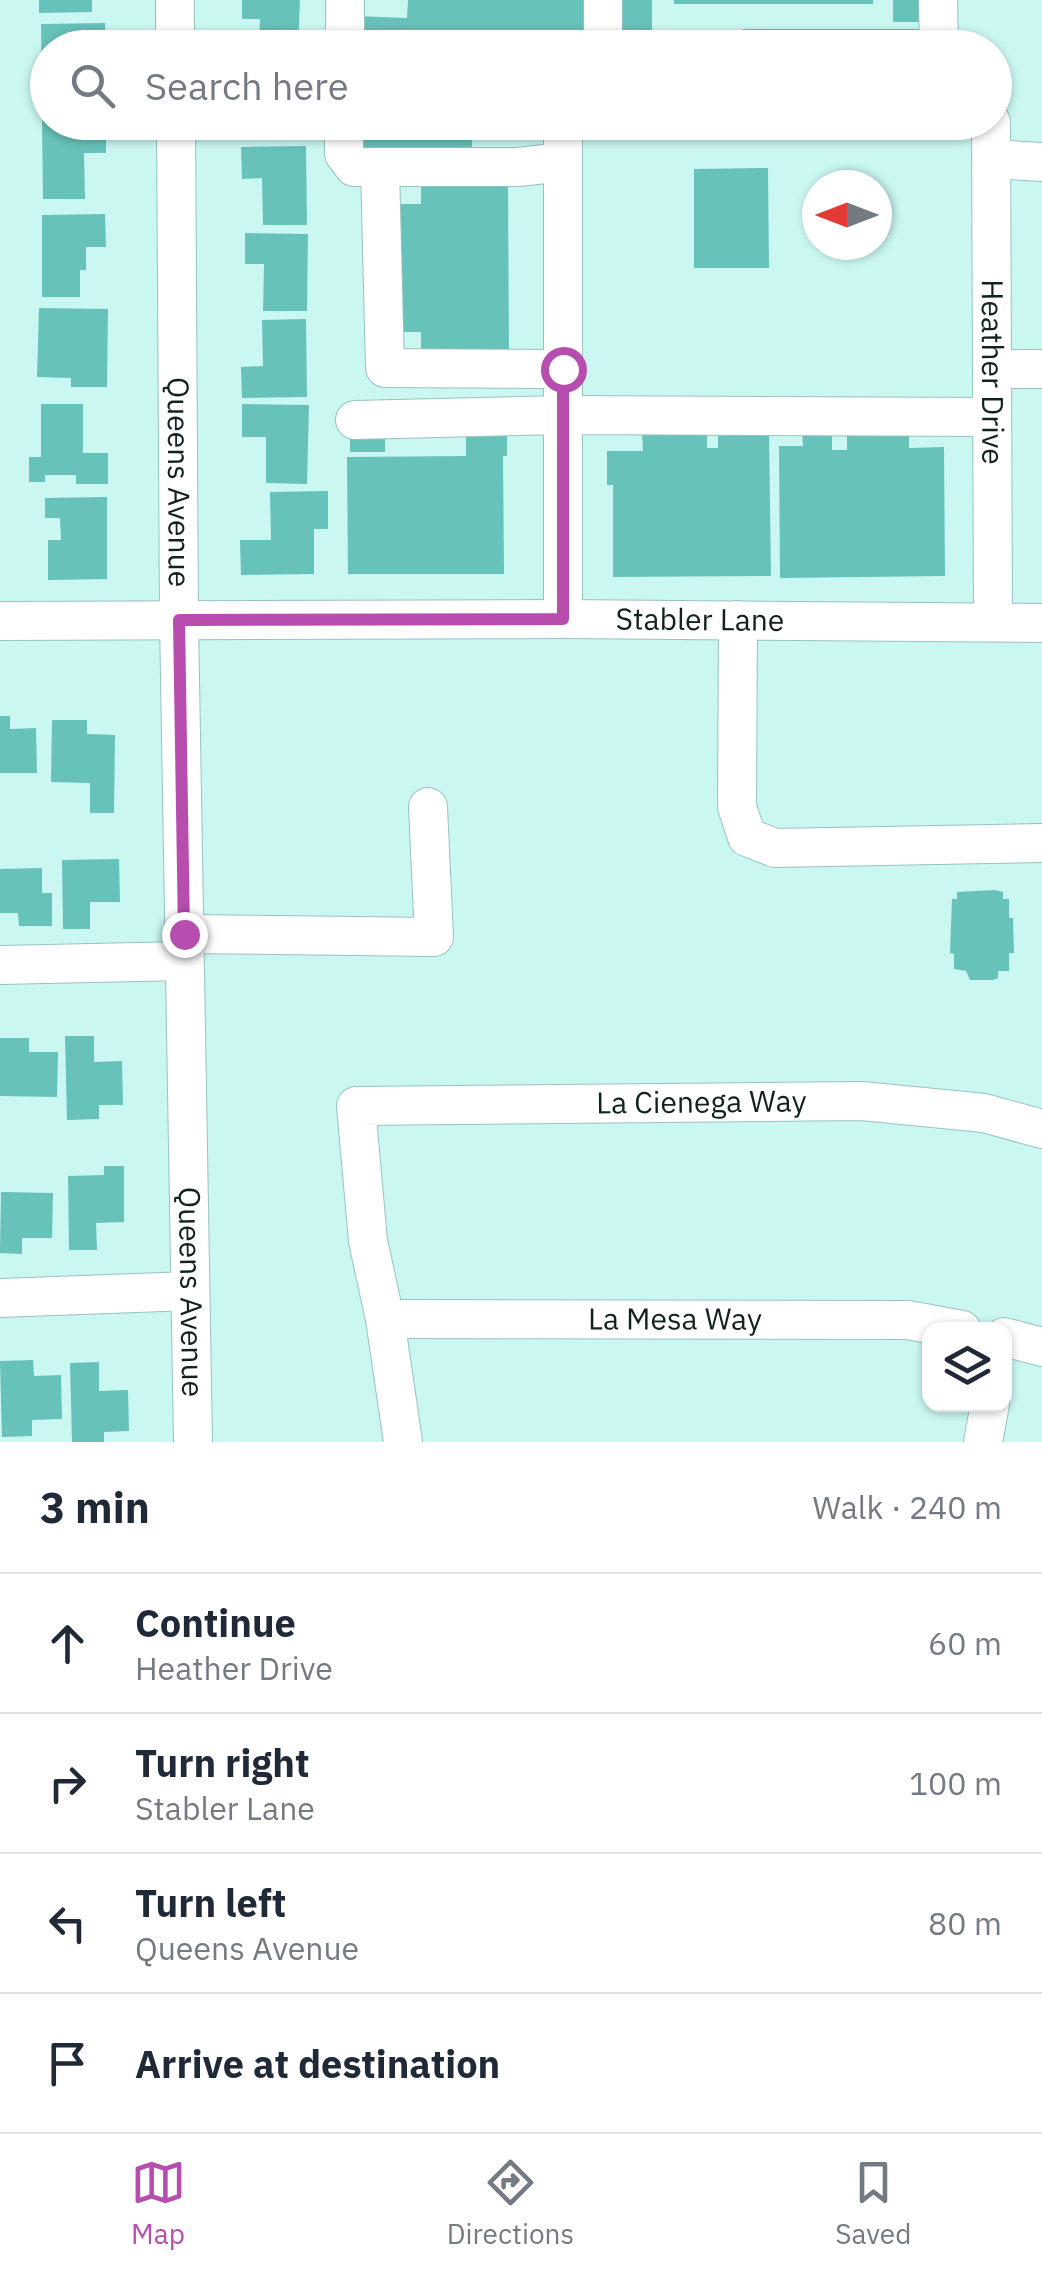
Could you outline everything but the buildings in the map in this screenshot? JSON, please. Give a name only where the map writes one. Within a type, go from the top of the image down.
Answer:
[{"type":"street","points":[[175,0],[175,30]]},
{"type":"street","points":[[345,0],[345,30]]},
{"type":"street","points":[[603,0],[603,30]]},
{"type":"street","points":[[938,0],[939,30]]},
{"type":"street","name":"Queens Avenue","points":[[176,140],[179,620],[193,1442]]},
{"type":"street","points":[[344,140],[344,154],[354,167],[563,162]]},
{"type":"street","points":[[563,140],[563,619]]},
{"type":"street","points":[[991,141],[1042,162]]},
{"type":"street","name":"Heather Drive","points":[[991,141],[993,622]]},
{"type":"street","points":[[380,167],[385,368],[563,369]]},
{"type":"street","points":[[992,369],[1042,368]]},
{"type":"street","points":[[355,420],[563,415],[992,417]]},
{"type":"street","name":"Stabler Lane","points":[[0,620],[1042,623]]},
{"type":"street","points":[[738,620],[737,808],[747,837],[775,848],[1042,844]]},
{"type":"street","points":[[0,965],[184,948],[434,937],[428,807]]},
{"type":"street","name":"La Cienega Way","points":[[385,1319],[368,1241],[356,1106],[862,1101],[984,1113],[1042,1128]]},
{"type":"street","points":[[0,1298],[190,1291]]},
{"type":"street","points":[[385,1319],[404,1442]]},
{"type":"street","name":"La Mesa Way","points":[[385,1319],[922,1323]]},
{"type":"street","points":[[1012,1339],[1042,1348]]},
{"type":"street","points":[[983,1442],[989,1412]]},
{"type":"route","points":[[184,934],[179,620],[563,619],[563,369]]}]
